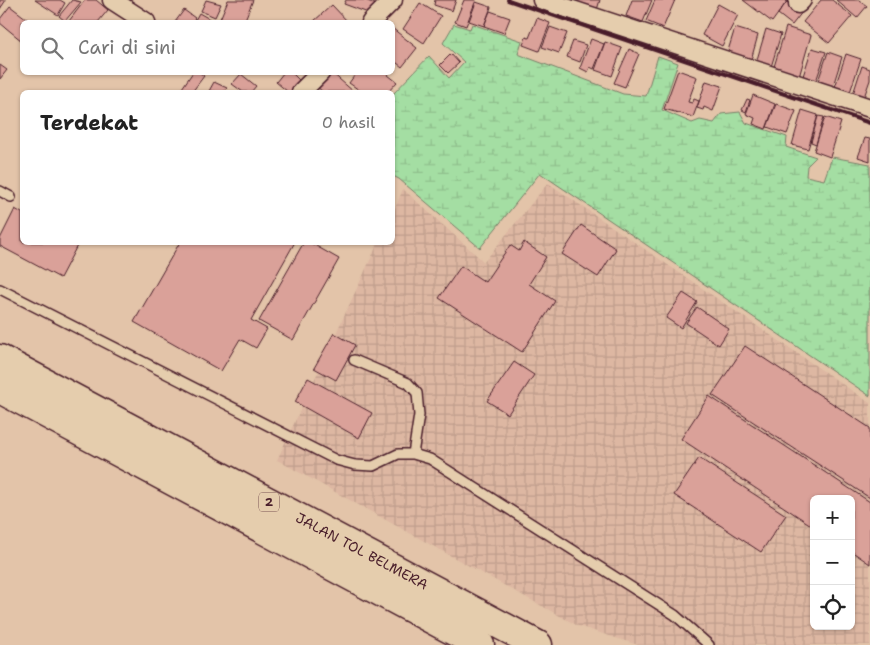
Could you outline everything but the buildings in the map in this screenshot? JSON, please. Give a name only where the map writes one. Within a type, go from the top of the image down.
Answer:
[{"type":"highway","name":"JALAN TOL BELMERA","points":[[0,358],[538,645]]},
{"type":"highway","name":"JALAN TOL BELMERA","points":[[0,389],[480,645]]},
{"type":"street","points":[[112,0],[143,20]]},
{"type":"street","points":[[373,20],[393,0]]},
{"type":"street","points":[[542,0],[870,108]]},
{"type":"street","points":[[303,90],[318,75]]},
{"type":"lane","points":[[0,191],[11,197]]},
{"type":"lane","points":[[0,289],[336,460],[355,465],[373,466],[398,454],[413,454],[430,459],[675,615],[708,645]]},
{"type":"lane","points":[[354,360],[408,383],[418,393],[419,415],[413,454]]},
{"type":"shaded area","points":[[548,183],[870,403],[870,645],[638,645],[578,626],[277,460],[377,245],[395,245],[395,208],[403,189],[484,262]]},
{"type":"green space","points":[[454,24],[470,29],[472,24],[522,41],[518,54],[623,94],[646,96],[658,56],[678,63],[662,110],[692,123],[700,120],[714,123],[721,114],[740,112],[746,123],[787,137],[786,147],[816,157],[807,166],[806,176],[824,180],[832,157],[870,164],[870,396],[540,173],[480,248],[395,177],[395,92],[429,56],[449,78],[464,62],[443,43]]},
{"type":"railway","points":[[508,0],[870,123]]}]
